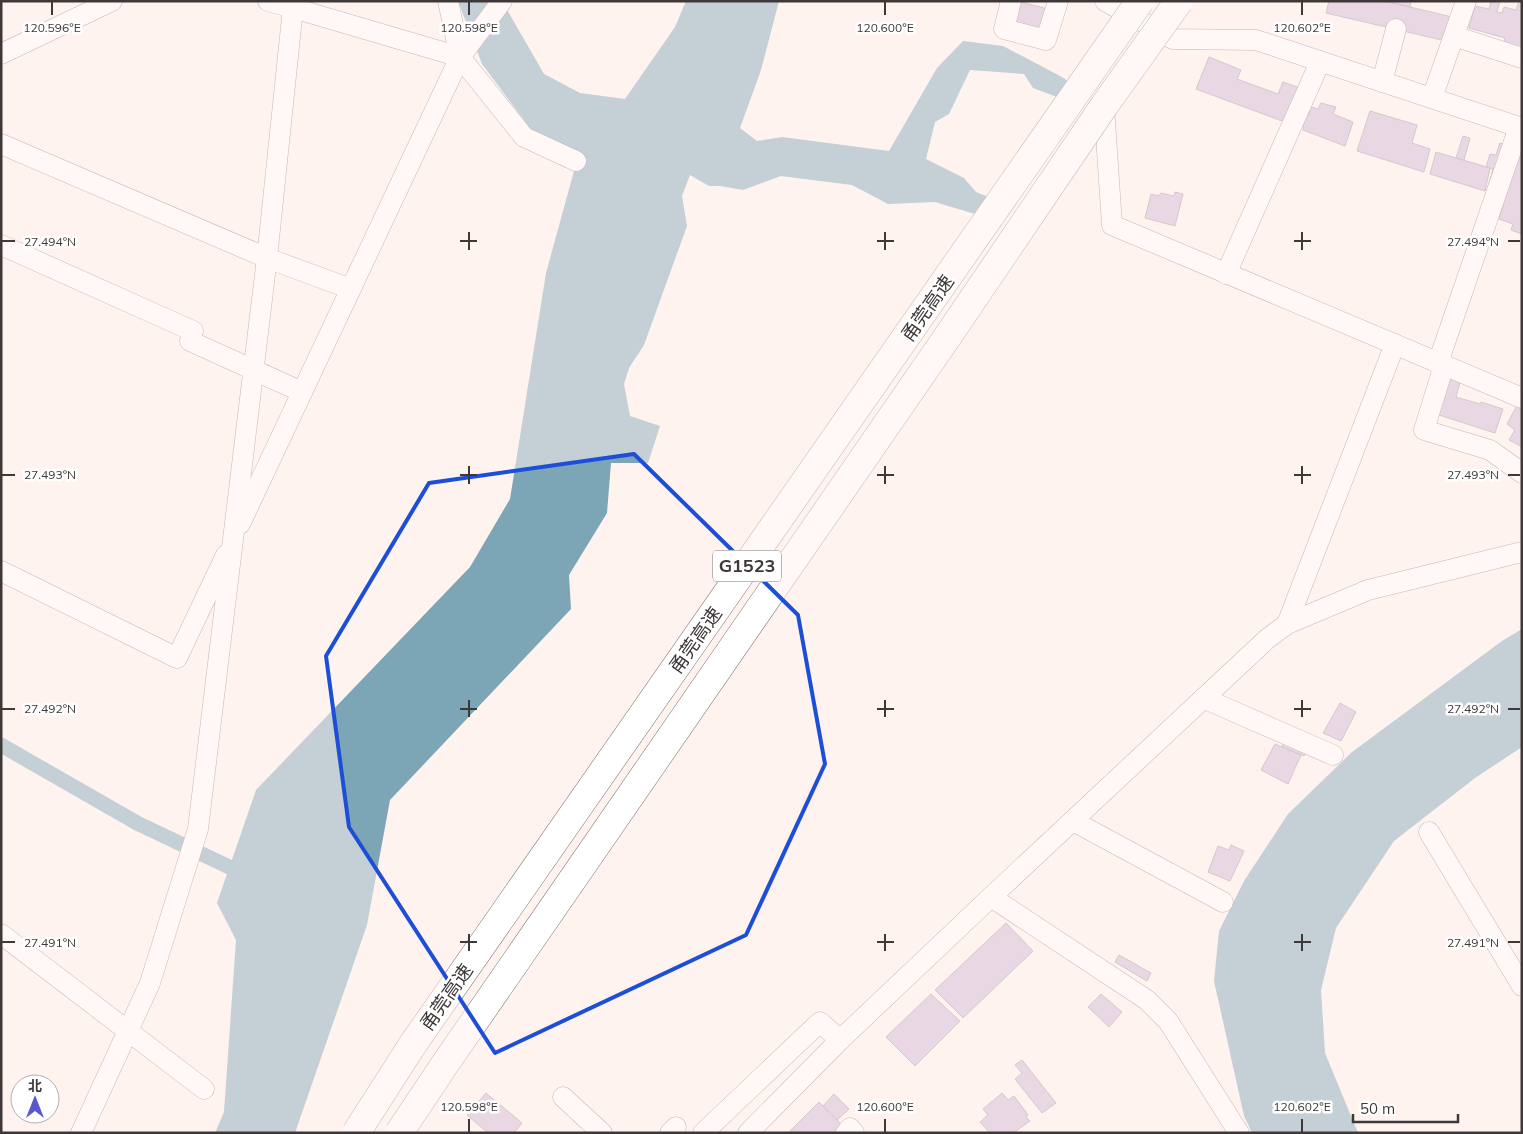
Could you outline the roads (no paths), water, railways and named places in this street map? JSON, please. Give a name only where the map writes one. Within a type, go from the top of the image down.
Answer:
[{"type":"highway","name":"甬莞高速","points":[[356,1133],[419,1036],[1140,1]]},
{"type":"highway","name":"甬莞高速","points":[[399,1133],[1178,1]]},
{"type":"street","points":[[1,54],[112,1]]},
{"type":"street","points":[[268,1],[465,51]]},
{"type":"street","points":[[448,1],[465,51],[524,137],[576,161]]},
{"type":"street","points":[[1,571],[178,658],[302,392],[465,51],[502,1]]},
{"type":"street","points":[[1011,1],[1004,29],[1046,40],[1058,1]]},
{"type":"street","points":[[1105,1],[1173,39],[1256,40],[1520,127],[1441,364],[1424,430],[1490,450],[1522,472]]},
{"type":"street","points":[[1432,98],[1466,1]]},
{"type":"street","points":[[81,1133],[150,983],[198,829],[267,258],[293,8]]},
{"type":"street","points":[[1382,82],[1396,29]]},
{"type":"street","points":[[1454,36],[1522,58]]},
{"type":"street","points":[[1226,274],[1320,62]]},
{"type":"street","points":[[1104,106],[1112,226],[1522,398]]},
{"type":"street","points":[[1,144],[267,258],[351,289]]},
{"type":"street","points":[[1,245],[193,331],[190,342],[302,392]]},
{"type":"street","points":[[1287,624],[1394,344]]},
{"type":"street","points":[[751,1132],[840,1040],[1267,639],[1287,624],[1368,590],[1522,552]]},
{"type":"street","points":[[1203,698],[1333,754]]},
{"type":"street","points":[[1073,821],[1223,902]]},
{"type":"street","points":[[1428,832],[1522,986]]},
{"type":"street","points":[[991,897],[1147,1000],[1168,1021],[1239,1133]]},
{"type":"street","points":[[1,934],[204,1089]]},
{"type":"street","points":[[703,1133],[820,1022],[840,1040]]},
{"type":"street","points":[[563,1097],[602,1133]]},
{"type":"street","points":[[846,1133],[850,1128],[854,1133]]},
{"type":"water","points":[[458,1],[502,1],[544,74],[580,93],[625,99],[675,27],[686,1],[779,1],[761,70],[740,128],[757,141],[782,137],[889,151],[937,68],[963,41],[1003,46],[1062,77],[1079,89],[1070,102],[1033,88],[1024,74],[970,70],[949,114],[935,122],[926,159],[964,178],[976,192],[1001,202],[985,217],[935,202],[888,204],[852,185],[781,176],[743,190],[709,186],[690,175],[682,196],[687,226],[644,345],[629,368],[624,384],[630,416],[660,426],[648,463],[611,463],[607,513],[569,575],[571,609],[390,800],[367,925],[295,1133],[215,1133],[224,1112],[236,940],[217,903],[256,790],[470,567],[510,499],[546,273],[579,153],[532,131],[482,64]]},
{"type":"water","points":[[1522,629],[1522,747],[1475,778],[1394,841],[1336,928],[1321,990],[1325,1053],[1358,1133],[1252,1133],[1244,1116],[1214,981],[1219,931],[1244,881],[1288,814],[1352,752],[1502,641]]},
{"type":"waterway","points":[[1,745],[137,823],[248,876]]}]
